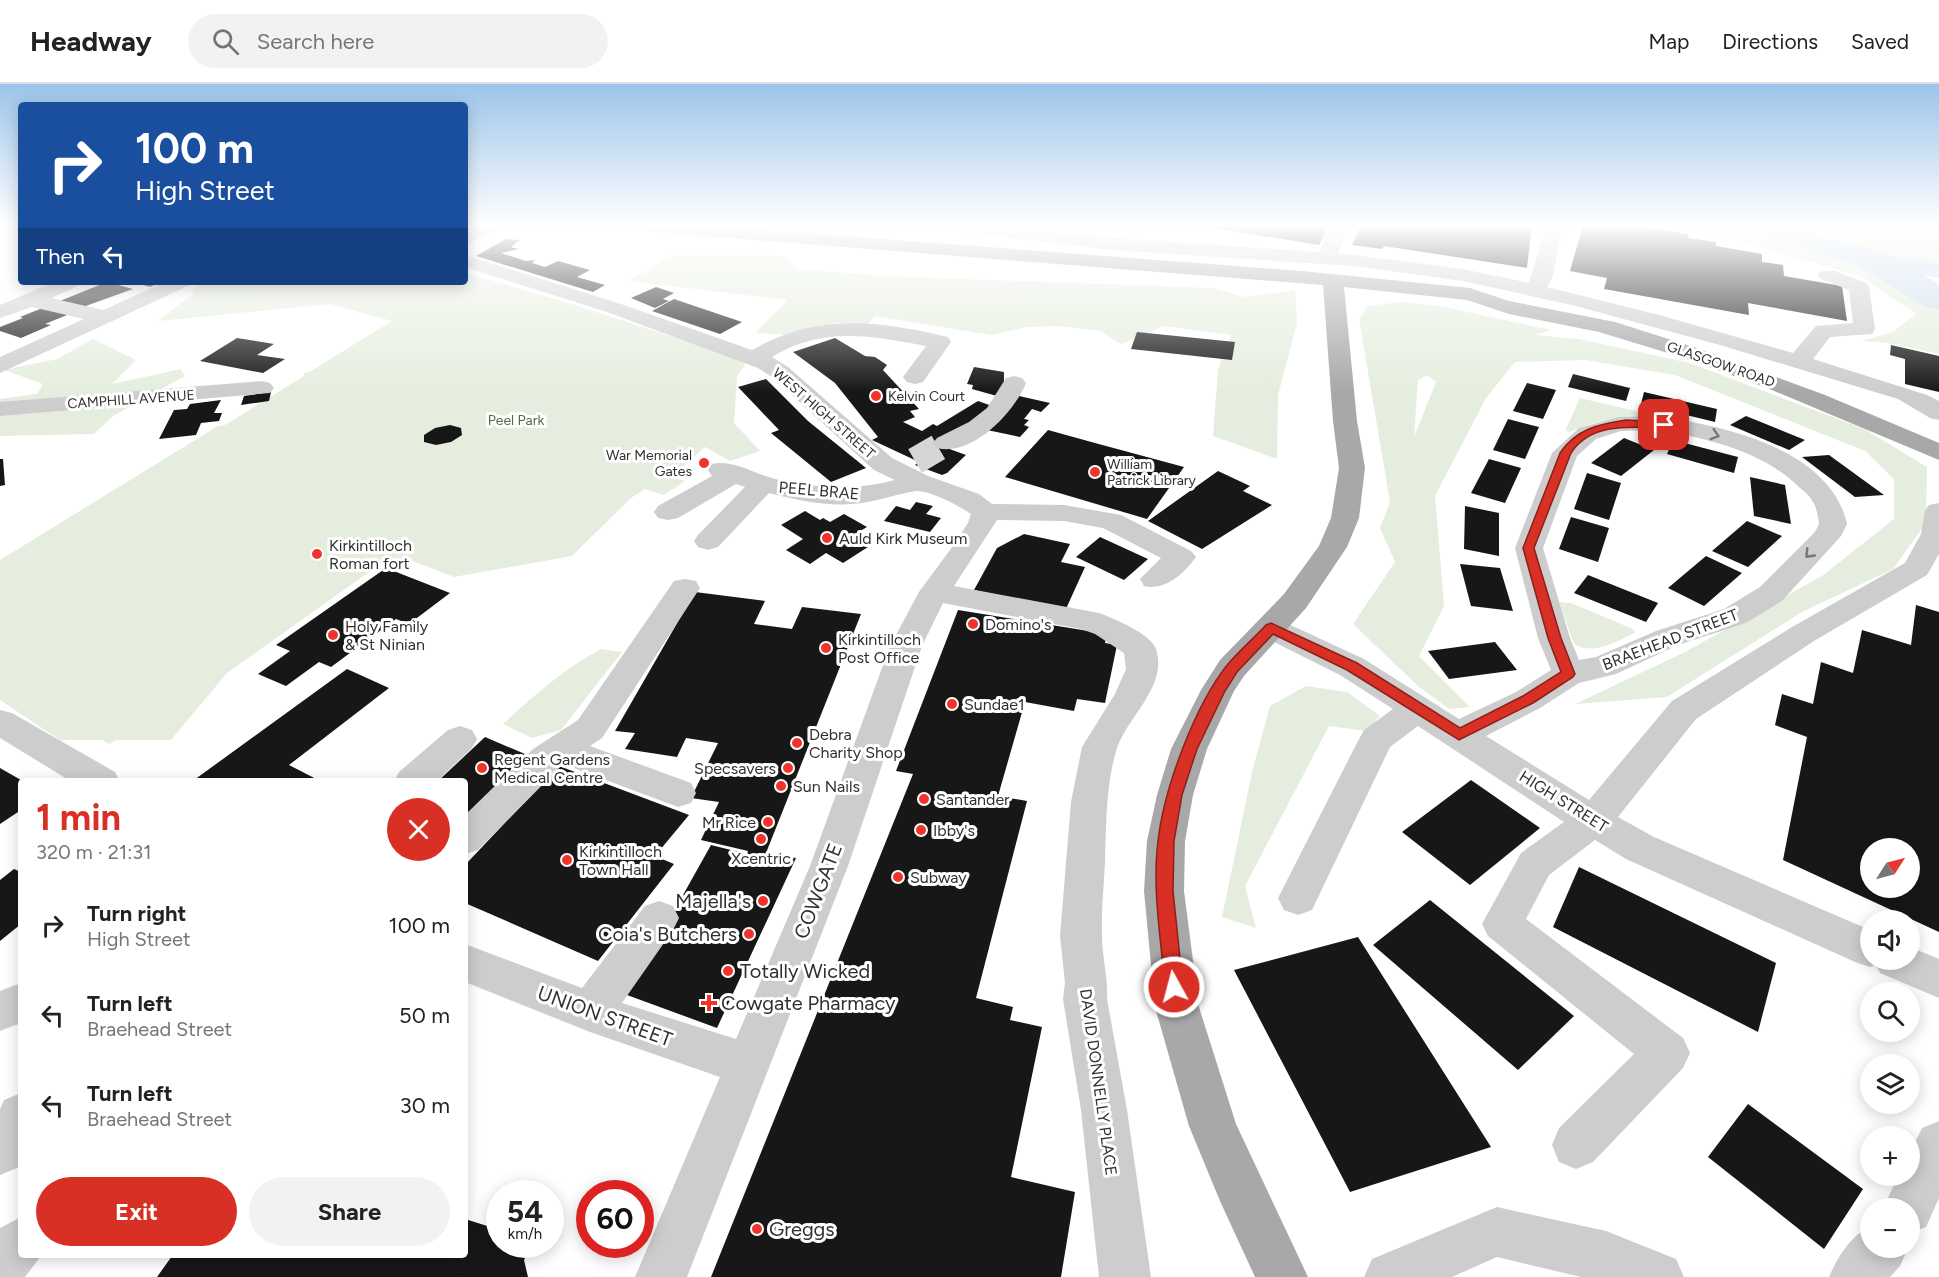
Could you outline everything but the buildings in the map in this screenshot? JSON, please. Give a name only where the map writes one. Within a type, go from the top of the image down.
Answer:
[{"type":"main road","points":[[1279,281],[1308,292],[1334,314]]},
{"type":"main road","points":[[1282,1277],[1237,1184],[1213,1126],[1177,1007],[1164,891],[1166,841],[1175,795],[1189,749],[1226,677],[1295,601],[1333,547],[1345,518],[1352,468],[1334,314],[1336,297],[1333,281]]},
{"type":"main road","name":"GLASGOW ROAD","points":[[1339,281],[1369,284],[1391,283],[1473,295],[1495,304],[1603,326],[1701,356],[1787,387],[1939,452]]},
{"type":"main road","name":"GLASGOW ROAD","points":[[1369,284],[1390,293],[1469,305],[1495,304]]},
{"type":"main road","points":[[1334,314],[1358,299],[1390,293]]},
{"type":"street","name":"WEST HIGH STREET","points":[[527,281],[614,308],[755,358],[780,372],[883,464],[910,472],[969,500],[985,512]]},
{"type":"street","points":[[1490,281],[1670,324],[1799,361],[1919,400],[1939,413]]},
{"type":"street","points":[[1535,290],[1540,281]]},
{"type":"street","points":[[1799,361],[1824,331],[1864,329],[1859,287],[1843,281]]},
{"type":"street","points":[[0,312],[64,285]]},
{"type":"street","points":[[0,366],[174,285]]},
{"type":"street","points":[[30,300],[104,317]]},
{"type":"street","points":[[755,358],[793,338],[833,329],[872,330],[940,342],[915,377]]},
{"type":"street","points":[[9,342],[37,350]]},
{"type":"street","points":[[946,443],[981,427],[1009,400],[1014,383]]},
{"type":"street","name":"CAMPHILL AVENUE","points":[[0,409],[262,388]]},
{"type":"street","name":"BRAEHEAD STREET","points":[[1459,734],[1528,700],[1569,674],[1604,666],[1656,642],[1735,616],[1771,594],[1827,536],[1833,524],[1829,507],[1822,494],[1805,478],[1761,451],[1705,431],[1678,426],[1626,423],[1604,427],[1586,434],[1573,443],[1566,453],[1528,548],[1554,638],[1569,674]]},
{"type":"street","points":[[1913,440],[1939,426]]},
{"type":"street","name":"PEEL BRAE","points":[[668,512],[727,473],[762,485],[819,494],[863,495],[910,472]]},
{"type":"street","points":[[708,541],[762,485]]},
{"type":"street","points":[[1576,1145],[1667,1053],[1502,924],[1535,864],[1593,821],[1684,710],[1803,634],[1917,569],[1935,534],[1939,511]]},
{"type":"street","points":[[985,512],[1064,513],[1111,521],[1181,557],[1155,579]]},
{"type":"street","name":"COWGATE","points":[[661,1277],[829,866],[906,646],[934,592],[964,551],[982,522],[985,512]]},
{"type":"street","points":[[468,836],[546,758],[590,729],[685,588]]},
{"type":"street","name":"DAVID DONNELLY PLACE","points":[[934,592],[1088,620],[1107,627],[1140,648],[1142,669],[1131,696],[1100,747],[1089,802],[1081,936],[1086,983],[1085,999],[1104,1110],[1125,1277]]},
{"type":"street","name":"HIGH STREET","points":[[1271,628],[1352,667],[1593,821],[1640,848],[1860,945]]},
{"type":"street","points":[[1298,898],[1376,739],[1418,708]]},
{"type":"street","points":[[0,722],[95,778]]},
{"type":"street","points":[[416,778],[460,739]]},
{"type":"street","points":[[559,749],[678,793]]},
{"type":"street","points":[[590,1012],[658,918]]},
{"type":"street","name":"UNION STREET","points":[[468,964],[590,1012],[747,1065]]},
{"type":"street","points":[[1918,970],[1939,979]]},
{"type":"street","points":[[0,1011],[18,1004]]},
{"type":"street","points":[[0,1151],[12,1138],[18,1123]]},
{"type":"street","points":[[1913,1198],[1939,1145]]},
{"type":"street","points":[[1407,1274],[1497,1232],[1606,1257],[1658,1277]]},
{"type":"street","points":[[0,1267],[18,1246]]},
{"type":"street","points":[[1855,1277],[1873,1258]]},
{"type":"green space","name":"Peel Park","points":[[468,281],[491,281],[575,305],[747,361],[737,377],[734,423],[760,451],[730,461],[705,447],[684,466],[666,476],[685,481],[664,495],[645,489],[631,498],[572,556],[454,577],[405,558],[379,565],[227,673],[171,740],[115,740],[110,744],[102,740],[60,740],[0,700],[0,560],[218,426],[225,425],[304,376],[304,373],[311,371],[392,321],[330,304],[158,321],[193,294],[193,288],[199,285],[468,285]]},
{"type":"green space","points":[[629,281],[1012,281],[1212,288],[1245,297],[1295,290],[1297,323],[1278,395],[1277,459],[1213,436],[1218,370],[1231,335],[1163,326],[1121,344],[1101,331],[1058,326],[1027,327],[991,335],[875,316],[867,325],[838,323],[793,335],[755,333],[788,300]]},
{"type":"green space","points":[[1867,281],[1889,281],[1913,292],[1939,311],[1939,354],[1888,343],[1861,341],[1893,332],[1916,314]]},
{"type":"green space","points":[[1401,302],[1445,307],[1551,330],[1536,335],[1579,339],[1690,363],[1864,429],[1927,467],[1926,523],[1893,569],[1802,612],[1667,697],[1575,704],[1683,653],[1822,576],[1894,519],[1894,479],[1865,451],[1675,375],[1586,360],[1515,362],[1486,398],[1435,496],[1444,606],[1419,656],[1470,707],[1449,709],[1418,686],[1353,624],[1395,562],[1380,528],[1390,502],[1359,319],[1368,306]],"holes":[[[1427,375],[1436,382],[1414,437],[1418,380]]]},
{"type":"green space","points":[[93,339],[136,360],[112,384],[181,369],[185,376],[113,416],[94,434],[0,436],[0,399],[37,394],[43,384],[4,370],[57,359]]},
{"type":"green space","points":[[1580,398],[1665,418],[1605,421],[1570,432],[1565,431]]},
{"type":"green space","points":[[1559,602],[1571,603],[1633,629],[1635,633],[1598,648],[1574,644]]},
{"type":"green space","points":[[601,649],[622,652],[561,730],[532,738],[503,724],[550,683]]},
{"type":"green space","points":[[1306,686],[1347,692],[1380,716],[1366,731],[1329,726],[1245,886],[1256,928],[1222,917],[1252,772],[1270,706]]},
{"type":"waterway","points":[[1907,281],[1939,299]]},
{"type":"tunnel","points":[[915,461],[946,443]]},
{"type":"place","name":"Kelvin Court","points":[[876,396]]},
{"type":"place","name":"War Memorial Gates","points":[[704,463]]},
{"type":"place","name":"William Patrick Library","points":[[1095,472]]},
{"type":"place","name":"Auld Kirk Museum","points":[[827,538]]},
{"type":"place","name":"Kirkintilloch Roman fort","points":[[317,554]]},
{"type":"place","name":"Domino's","points":[[973,624]]},
{"type":"place","name":"Holy Family & St Ninian","points":[[333,635]]},
{"type":"place","name":"Kirkintilloch Post Office","points":[[826,648]]},
{"type":"place","name":"Sundae1","points":[[952,704]]},
{"type":"place","name":"Debra Charity Shop","points":[[797,743]]},
{"type":"place","name":"Regent Gardens Medical Centre","points":[[482,768]]},
{"type":"place","name":"Specsavers","points":[[788,768]]},
{"type":"place","name":"Sun Nails","points":[[781,786]]},
{"type":"place","name":"Santander","points":[[924,799]]},
{"type":"place","name":"Mr Rice","points":[[768,822]]},
{"type":"place","name":"Ibby's","points":[[921,830]]},
{"type":"place","name":"Xcentric","points":[[761,839]]},
{"type":"place","name":"Kirkintilloch Town Hall","points":[[567,860]]},
{"type":"place","name":"Subway","points":[[898,877]]},
{"type":"place","name":"Majella's","points":[[763,901]]},
{"type":"place","name":"Coia's Butchers","points":[[749,934]]},
{"type":"place","name":"Totally Wicked","points":[[728,971]]},
{"type":"place","name":"Cowgate Pharmacy","points":[[709,1003]]},
{"type":"place","name":"Greggs","points":[[757,1229]]},
{"type":"route","points":[[1174,987],[1164,891],[1166,841],[1175,795],[1189,749],[1218,690],[1232,668],[1271,628],[1352,667],[1459,734],[1528,700],[1569,674],[1554,638],[1528,548],[1566,453],[1573,443],[1586,434],[1604,427],[1626,423],[1664,425]]}]
